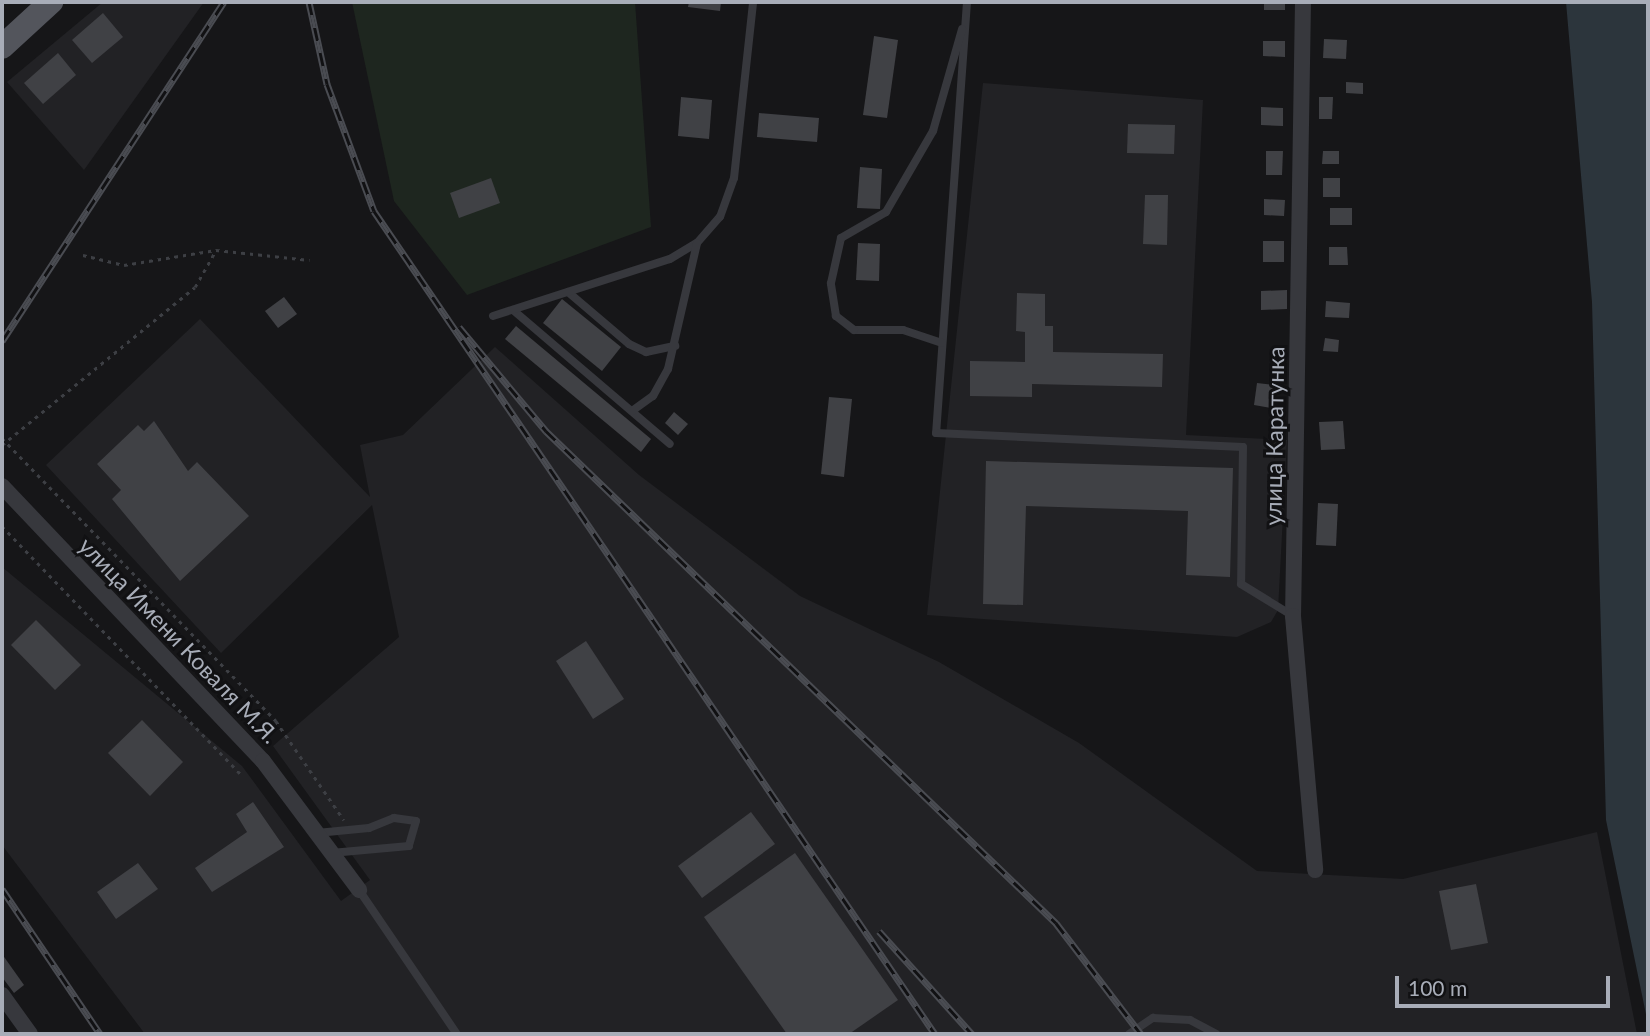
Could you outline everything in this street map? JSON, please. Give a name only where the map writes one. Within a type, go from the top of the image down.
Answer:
[{"type":"main road","points":[[4,39],[51,2]]},
{"type":"street","name":"улица Каратунка","points":[[1303,2],[1293,616],[1315,870]]},
{"type":"street","name":"улица Имени Коваля М.Я.","points":[[2,486],[263,761],[359,890]]},
{"type":"street","points":[[2,996],[30,1034]]},
{"type":"lane","points":[[493,316],[670,259],[697,243],[720,216],[734,178],[753,2]]},
{"type":"lane","points":[[967,2],[936,433],[1243,447],[1241,584],[1293,616]]},
{"type":"lane","points":[[942,343],[903,330],[854,330],[836,316],[831,283],[841,238],[886,212],[933,131],[966,20]]},
{"type":"lane","points":[[632,411],[662,384],[675,346],[697,243]]},
{"type":"lane","points":[[568,292],[629,344],[646,352],[675,346]]},
{"type":"lane","points":[[513,310],[670,444]]},
{"type":"lane","points":[[316,833],[351,831],[394,818],[416,821],[409,846],[331,853]]},
{"type":"lane","points":[[359,890],[457,1034]]},
{"type":"lane","points":[[1129,1034],[1153,1018],[1190,1020],[1216,1034]]},
{"type":"path","points":[[4,444],[195,287],[216,250]]},
{"type":"path","points":[[83,255],[124,265],[216,250],[309,260]]},
{"type":"path","points":[[2,438],[4,444],[276,721],[351,831]]},
{"type":"path","points":[[2,526],[243,776]]},
{"type":"shaded area","points":[[103,2],[204,2],[84,170],[7,82]]},
{"type":"shaded area","points":[[352,2],[635,2],[651,227],[467,295],[394,201]]},
{"type":"shaded area","points":[[1566,2],[1648,2],[1648,1024],[1606,820],[1592,302]]},
{"type":"shaded area","points":[[983,83],[1203,100],[1186,435],[1287,440],[1278,610],[1271,622],[1237,637],[927,615]]},
{"type":"shaded area","points":[[200,319],[370,497],[360,445],[403,435],[495,347],[639,475],[800,596],[939,662],[1079,743],[1257,871],[1403,879],[1597,832],[1637,1034],[145,1034],[2,845],[2,567],[242,766],[341,901],[370,880],[273,746],[399,637],[372,505],[221,653],[46,465]]},
{"type":"building","points":[[689,2],[721,2],[720,11],[688,7]]},
{"type":"building","points":[[1264,2],[1285,2],[1285,10],[1264,10]]},
{"type":"building","points":[[103,13],[123,37],[92,63],[72,40]]},
{"type":"building","points":[[874,36],[898,40],[887,118],[863,115]]},
{"type":"building","points":[[1324,39],[1347,40],[1346,59],[1323,58]]},
{"type":"building","points":[[1263,41],[1285,41],[1285,57],[1263,56]]},
{"type":"building","points":[[58,53],[76,75],[43,104],[24,83]]},
{"type":"building","points":[[1346,82],[1363,83],[1363,94],[1346,93]]},
{"type":"building","points":[[681,97],[712,100],[709,139],[678,136]]},
{"type":"building","points":[[1319,97],[1333,97],[1332,119],[1319,119]]},
{"type":"building","points":[[1261,107],[1283,108],[1283,126],[1261,125]]},
{"type":"building","points":[[759,113],[819,118],[817,142],[757,137]]},
{"type":"building","points":[[1128,124],[1175,125],[1174,154],[1127,153]]},
{"type":"building","points":[[1266,151],[1283,151],[1282,175],[1266,175]]},
{"type":"building","points":[[1323,151],[1339,151],[1339,164],[1322,164]]},
{"type":"building","points":[[860,167],[882,169],[880,209],[857,208]]},
{"type":"building","points":[[491,178],[500,203],[459,218],[450,193]]},
{"type":"building","points":[[1323,178],[1340,178],[1340,197],[1323,197]]},
{"type":"building","points":[[1145,195],[1168,195],[1167,245],[1143,244]]},
{"type":"building","points":[[1264,199],[1285,200],[1284,216],[1264,215]]},
{"type":"building","points":[[1330,208],[1352,208],[1352,225],[1330,225]]},
{"type":"building","points":[[1263,241],[1284,241],[1284,262],[1263,262]]},
{"type":"building","points":[[858,243],[880,244],[879,281],[856,280]]},
{"type":"building","points":[[1329,247],[1347,247],[1348,265],[1329,265]]},
{"type":"building","points":[[1287,290],[1287,309],[1261,310],[1261,291]]},
{"type":"building","points":[[1017,293],[1045,294],[1045,326],[1053,326],[1053,352],[1163,354],[1162,387],[1032,384],[1032,397],[970,396],[970,361],[1025,362],[1025,332],[1016,331]]},
{"type":"building","points":[[284,297],[297,314],[278,328],[265,311]]},
{"type":"building","points":[[562,299],[621,347],[602,371],[543,323]]},
{"type":"building","points":[[1326,301],[1350,303],[1349,318],[1325,317]]},
{"type":"building","points":[[516,326],[651,439],[641,452],[505,339]]},
{"type":"building","points":[[1325,338],[1339,340],[1338,352],[1323,351]]},
{"type":"building","points":[[1257,383],[1274,385],[1271,408],[1254,405]]},
{"type":"building","points":[[829,397],[852,399],[844,477],[821,474]]},
{"type":"building","points":[[674,412],[688,424],[678,435],[665,423]]},
{"type":"building","points":[[154,421],[188,471],[197,462],[249,516],[180,581],[112,499],[121,490],[97,464],[138,425],[144,431]]},
{"type":"building","points":[[1343,421],[1345,449],[1321,450],[1319,422]]},
{"type":"building","points":[[986,461],[1233,468],[1230,577],[1186,575],[1188,511],[1026,506],[1023,605],[983,604]]},
{"type":"building","points":[[1318,503],[1338,504],[1336,546],[1316,545]]},
{"type":"building","points":[[36,620],[81,665],[55,690],[11,645]]},
{"type":"building","points":[[586,641],[624,699],[593,719],[556,661]]},
{"type":"building","points":[[142,720],[183,762],[150,796],[108,753]]},
{"type":"building","points":[[253,802],[284,847],[212,892],[195,868],[247,832],[236,814]]},
{"type":"building","points":[[751,812],[775,844],[702,898],[678,866]]},
{"type":"building","points":[[795,853],[898,1000],[849,1034],[787,1034],[704,917]]},
{"type":"building","points":[[138,863],[158,889],[116,919],[97,892]]},
{"type":"building","points":[[1476,884],[1488,943],[1451,950],[1439,891]]},
{"type":"building","points":[[2,954],[24,985],[14,993],[2,977]]},
{"type":"railway","points":[[2,341],[224,2]]},
{"type":"railway","points":[[309,2],[327,84],[374,211],[935,1034]]},
{"type":"railway","points":[[459,327],[546,431],[1056,923],[1141,1034]]},
{"type":"railway","points":[[2,889],[100,1034]]},
{"type":"railway","points":[[879,931],[972,1034]]}]
